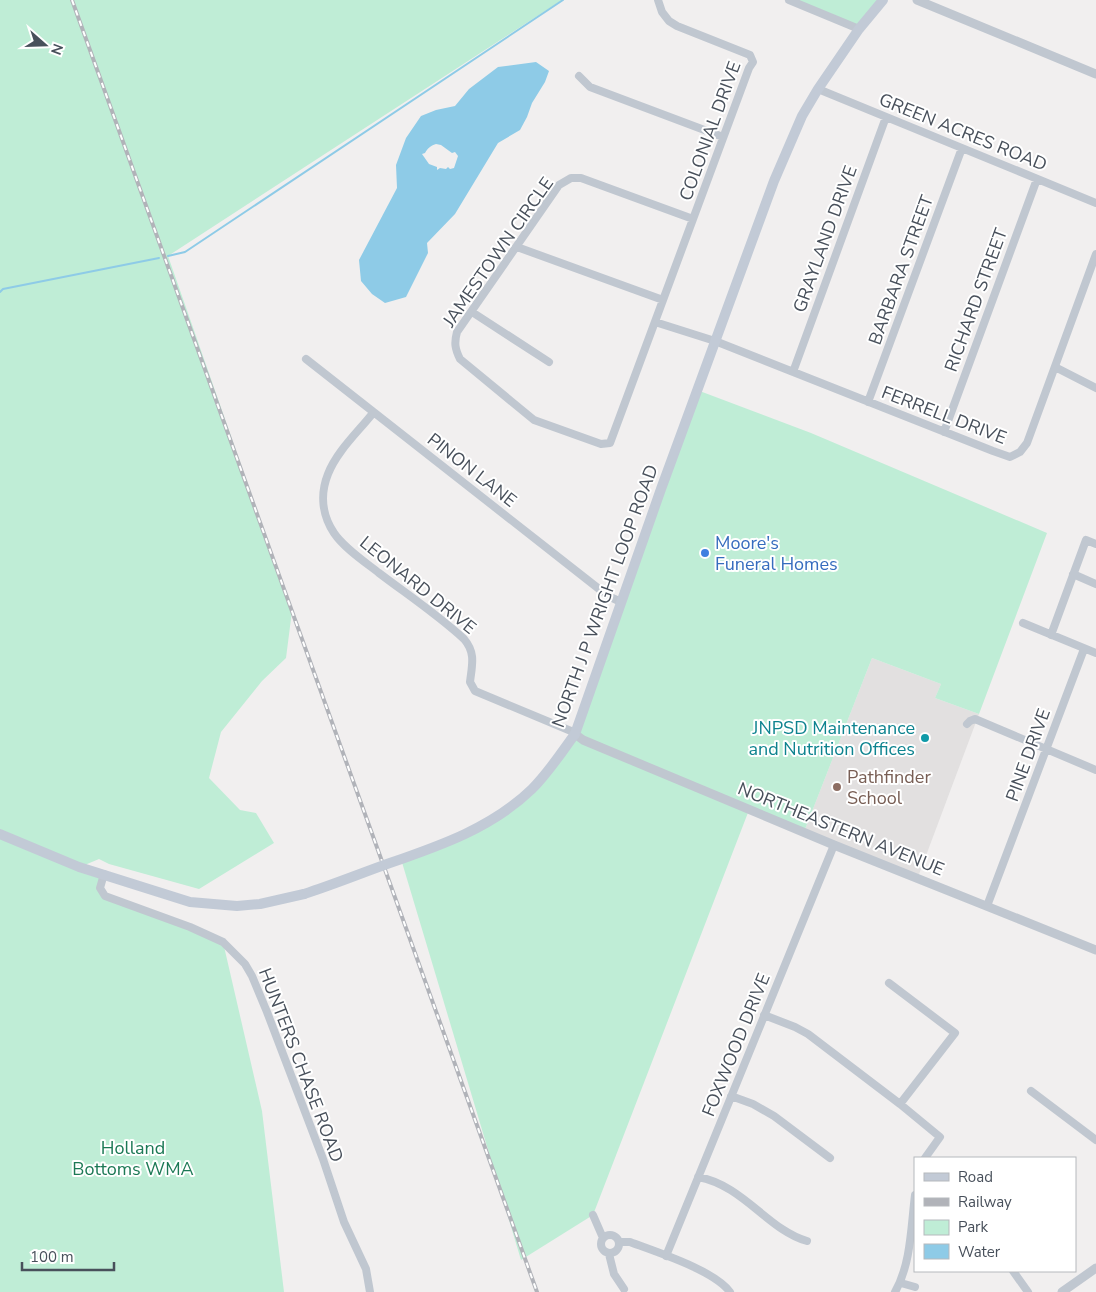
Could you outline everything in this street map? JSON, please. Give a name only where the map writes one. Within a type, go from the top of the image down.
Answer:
[{"type":"main road","name":"NORTH J P WRIGHT LOOP ROAD","points":[[0,834],[79,867],[182,899],[237,906],[260,904],[304,894],[454,840],[508,810],[532,789],[546,774],[575,734],[715,341],[774,181],[796,130],[818,89],[859,29],[883,0]]},
{"type":"street","name":"COLONIAL DRIVE","points":[[610,443],[723,137],[753,62],[750,55],[677,26],[669,21],[662,12],[658,0]]},
{"type":"street","points":[[788,0],[859,29]]},
{"type":"street","points":[[917,0],[1096,74]]},
{"type":"street","points":[[579,76],[590,87],[723,137]]},
{"type":"street","name":"GREEN ACRES ROAD","points":[[818,89],[1096,203]]},
{"type":"street","name":"GRAYLAND DRIVE","points":[[793,372],[886,117]]},
{"type":"street","name":"BARBARA STREET","points":[[868,402],[962,148]]},
{"type":"street","name":"JAMESTOWN CIRCLE","points":[[610,443],[601,444],[534,420],[460,359],[454,341],[458,332],[559,185],[571,178],[582,178],[693,219]]},
{"type":"street","name":"RICHARD STREET","points":[[944,432],[1037,179]]},
{"type":"street","points":[[517,247],[663,300]]},
{"type":"street","name":"FERRELL DRIVE","points":[[715,341],[1010,457],[1027,443],[1096,254]]},
{"type":"street","points":[[472,312],[549,362]]},
{"type":"street","points":[[655,322],[715,341]]},
{"type":"street","name":"PINON LANE","points":[[306,359],[608,596],[621,602]]},
{"type":"street","points":[[1055,367],[1096,388]]},
{"type":"street","name":"LEONARD DRIVE","points":[[373,413],[337,458],[327,476],[323,503],[329,524],[334,533],[366,563],[464,639],[471,649],[473,656],[470,682],[475,691],[575,734]]},
{"type":"street","points":[[1051,635],[1086,540],[1096,544]]},
{"type":"street","points":[[1073,574],[1096,584]]},
{"type":"street","points":[[1023,623],[1096,653]]},
{"type":"street","name":"PINE DRIVE","points":[[987,906],[1084,648]]},
{"type":"street","points":[[967,724],[970,720],[975,719],[1096,770]]},
{"type":"street","name":"NORTHEASTERN AVENUE","points":[[575,734],[677,780],[1096,950]]},
{"type":"street","name":"FOXWOOD DRIVE","points":[[666,1256],[834,845]]},
{"type":"street","name":"HUNTERS CHASE ROAD","points":[[104,874],[100,888],[105,896],[190,927],[223,942],[245,964],[267,1012],[323,1159],[344,1222],[366,1269],[370,1292]]},
{"type":"street","points":[[889,982],[955,1034],[900,1104]]},
{"type":"street","points":[[764,1015],[808,1034],[940,1137],[926,1157]]},
{"type":"street","points":[[1031,1091],[1096,1140]]},
{"type":"street","points":[[731,1096],[753,1104],[774,1116],[830,1158]]},
{"type":"street","points":[[698,1177],[730,1190],[745,1199],[793,1237],[807,1241]]},
{"type":"street","points":[[895,1292],[901,1283],[906,1267],[914,1203]]},
{"type":"street","points":[[593,1215],[603,1238],[601,1247],[608,1254],[614,1274],[624,1289]]},
{"type":"street","points":[[603,1238],[610,1235],[614,1236],[619,1242]]},
{"type":"street","points":[[619,1242],[630,1242],[666,1256],[714,1278],[730,1292]]},
{"type":"street","points":[[608,1254],[617,1250],[619,1242]]},
{"type":"street","points":[[1062,1292],[1096,1268]]},
{"type":"street","points":[[1014,1272],[1028,1292]]},
{"type":"street","points":[[901,1283],[914,1287]]},
{"type":"shaded area","points":[[872,658],[941,684],[935,698],[979,714],[918,877],[804,832]]},
{"type":"green space","name":"Holland Bottoms WMA","points":[[0,0],[562,0],[168,256],[292,611],[286,658],[262,681],[221,732],[209,778],[240,810],[256,813],[274,843],[199,889],[109,864],[99,859],[80,867],[102,876],[105,896],[223,942],[262,1111],[284,1292],[0,1292]]},
{"type":"green space","points":[[789,0],[883,0],[859,29]]},
{"type":"green space","points":[[697,390],[811,433],[1047,533],[979,714],[935,698],[941,684],[872,658],[804,832],[749,810],[593,1215],[521,1260],[401,859],[508,810],[566,746]]},
{"type":"water","points":[[536,62],[549,71],[520,130],[498,143],[455,214],[427,243],[428,253],[406,297],[385,303],[372,294],[361,281],[359,260],[397,188],[396,165],[406,138],[421,116],[436,110],[455,106],[469,89],[498,67]],"holes":[[[436,144],[441,145],[452,153],[455,152],[458,156],[454,168],[450,169],[448,167],[437,170],[437,167],[429,164],[422,154]]]},
{"type":"waterway","points":[[168,256],[185,252],[563,0]]},
{"type":"waterway","points":[[0,292],[3,289],[159,258]]},
{"type":"railway","points":[[72,0],[537,1292]]},
{"type":"place","name":"Moore's Funeral Homes","points":[[705,553]]},
{"type":"place","name":"JNPSD Maintenance and Nutrition Offices","points":[[925,738]]},
{"type":"place","name":"Pathfinder School","points":[[837,787]]}]
